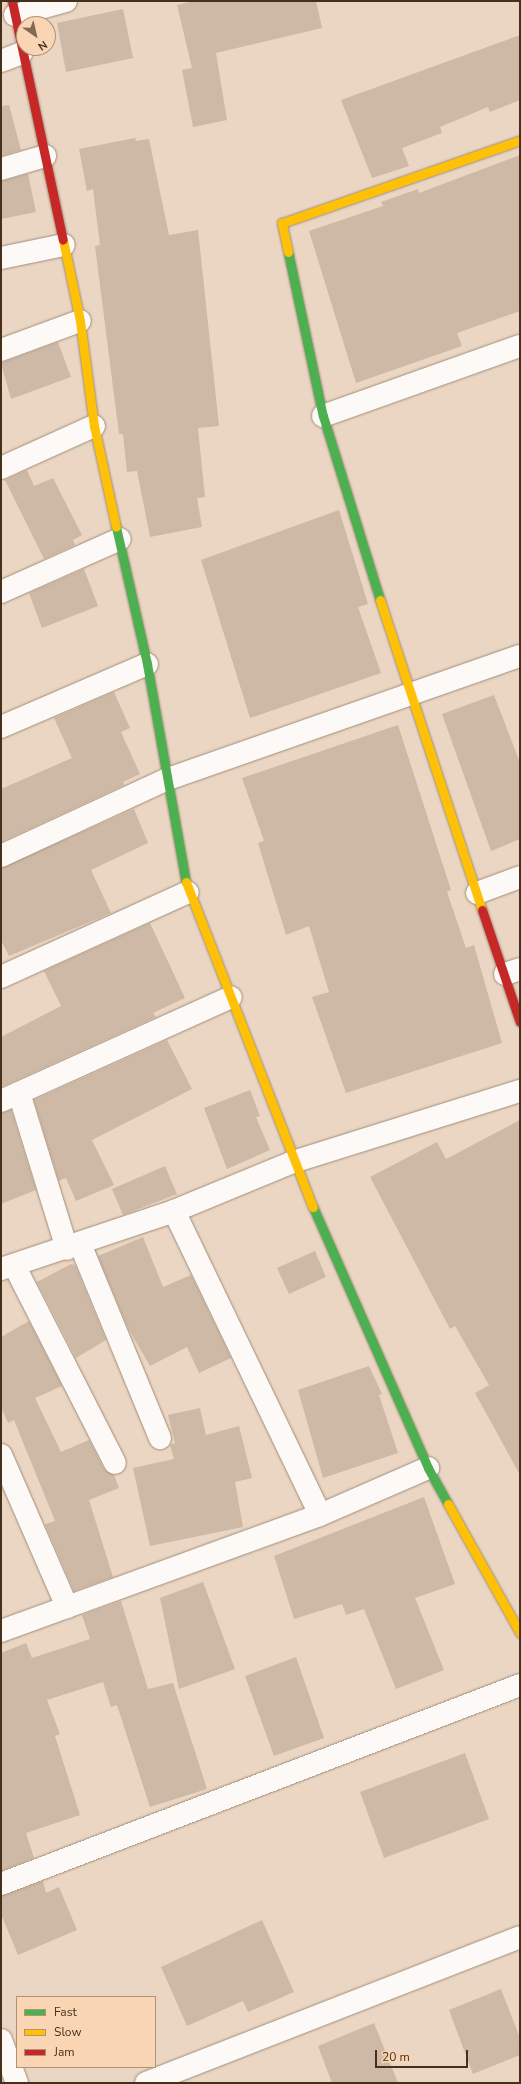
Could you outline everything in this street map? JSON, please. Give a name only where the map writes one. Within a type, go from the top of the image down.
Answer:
[{"type":"street","points":[[16,23],[13,8],[66,1]]},
{"type":"street","points":[[1,61],[16,55]]},
{"type":"street","points":[[23,56],[80,321],[94,426],[147,664],[188,892],[231,997],[293,1162],[428,1468],[520,1633]]},
{"type":"street","points":[[520,140],[282,223],[323,416],[409,692],[477,893],[512,972],[520,1022]]},
{"type":"street","points":[[1,169],[45,156]]},
{"type":"street","points":[[1,258],[64,245]]},
{"type":"street","points":[[1,350],[80,321]]},
{"type":"street","points":[[323,416],[520,346]]},
{"type":"street","points":[[1,468],[94,426]]},
{"type":"street","points":[[1,592],[120,539]]},
{"type":"street","points":[[1,856],[168,779],[409,692],[520,656]]},
{"type":"street","points":[[1,727],[147,664]]},
{"type":"street","points":[[477,893],[520,878]]},
{"type":"street","points":[[1,977],[188,892]]},
{"type":"street","points":[[160,1438],[74,1246],[10,1097],[231,997]]},
{"type":"street","points":[[116,1463],[8,1267],[74,1246],[174,1210],[293,1162],[520,1091]]},
{"type":"street","points":[[174,1210],[320,1515]]},
{"type":"street","points":[[1,1455],[67,1607]]},
{"type":"street","points":[[1,1631],[320,1515],[428,1468]]},
{"type":"street","points":[[1,1884],[520,1685]]},
{"type":"street","points":[[146,2083],[520,1937]]},
{"type":"street","points":[[1,2040],[17,2083]]},
{"type":"building","points":[[194,1],[316,1],[322,28],[216,53],[227,120],[193,127],[182,70],[192,68],[177,5]]},
{"type":"building","points":[[123,9],[133,58],[66,72],[57,23]]},
{"type":"building","points":[[520,35],[520,100],[490,112],[488,107],[440,127],[442,133],[402,148],[409,166],[372,178],[341,100]]},
{"type":"building","points":[[9,105],[21,150],[1,156],[1,106]]},
{"type":"building","points":[[135,138],[136,141],[149,139],[169,235],[198,230],[219,426],[198,428],[205,497],[197,498],[202,527],[150,537],[137,471],[127,472],[123,434],[119,434],[95,246],[100,245],[93,189],[87,191],[79,149]]},
{"type":"building","points":[[520,155],[520,311],[457,333],[462,346],[356,383],[309,231],[383,206],[381,202],[418,189],[419,193]]},
{"type":"building","points":[[28,174],[36,212],[1,219],[1,181]]},
{"type":"building","points":[[58,342],[71,377],[11,399],[1,363]]},
{"type":"building","points":[[27,470],[34,486],[53,478],[82,535],[73,540],[75,545],[44,559],[5,480]]},
{"type":"building","points":[[339,510],[368,604],[358,607],[381,673],[250,718],[201,560]]},
{"type":"building","points":[[84,569],[98,606],[42,628],[29,593]]},
{"type":"building","points":[[114,692],[130,728],[121,732],[140,774],[123,782],[124,785],[1,842],[1,789],[72,758],[54,718]]},
{"type":"building","points":[[494,695],[520,763],[520,839],[491,851],[442,714]]},
{"type":"building","points":[[398,725],[451,890],[447,892],[466,948],[474,945],[502,1043],[346,1093],[312,997],[329,992],[309,926],[286,935],[258,843],[264,841],[242,778]]},
{"type":"building","points":[[134,809],[148,843],[91,870],[111,913],[9,956],[1,940],[1,868]]},
{"type":"building","points":[[150,923],[185,998],[153,1013],[156,1017],[1,1087],[1,1037],[61,1006],[44,971]]},
{"type":"building","points":[[167,1040],[192,1089],[92,1140],[114,1185],[76,1201],[66,1178],[59,1181],[34,1100]]},
{"type":"building","points":[[250,1090],[260,1116],[256,1117],[270,1150],[227,1169],[204,1108]]},
{"type":"building","points":[[11,1110],[36,1190],[1,1204],[1,1113]]},
{"type":"building","points":[[520,1120],[520,1475],[475,1393],[489,1385],[455,1326],[450,1329],[370,1177],[437,1142],[446,1159]]},
{"type":"building","points":[[165,1166],[177,1194],[123,1215],[112,1189]]},
{"type":"building","points":[[143,1237],[163,1287],[191,1275],[231,1358],[199,1373],[187,1347],[150,1366],[128,1328],[98,1256]]},
{"type":"building","points":[[315,1251],[326,1277],[289,1294],[277,1268]]},
{"type":"building","points":[[71,1264],[75,1265],[106,1340],[76,1358],[37,1282]]},
{"type":"building","points":[[29,1321],[62,1386],[35,1398],[61,1452],[89,1440],[104,1469],[114,1475],[119,1488],[89,1500],[113,1577],[74,1591],[45,1524],[55,1521],[14,1420],[8,1423],[1,1407],[1,1337]]},
{"type":"building","points":[[369,1366],[382,1394],[379,1395],[398,1453],[323,1478],[298,1390]]},
{"type":"building","points":[[200,1408],[206,1435],[239,1426],[252,1478],[235,1482],[243,1527],[150,1546],[133,1468],[174,1459],[170,1445],[175,1443],[168,1415]]},
{"type":"building","points":[[424,1497],[455,1584],[415,1598],[444,1670],[396,1689],[364,1609],[346,1615],[342,1604],[294,1619],[274,1556]]},
{"type":"building","points":[[203,1582],[235,1669],[179,1689],[160,1598]]},
{"type":"building","points":[[121,1601],[148,1689],[173,1683],[207,1789],[150,1807],[117,1705],[111,1707],[103,1682],[47,1700],[60,1734],[55,1736],[80,1815],[26,1833],[34,1858],[1,1871],[1,1653],[26,1643],[32,1658],[90,1639],[82,1615]]},
{"type":"building","points":[[296,1657],[324,1738],[274,1756],[245,1676]]},
{"type":"building","points":[[465,1753],[489,1819],[384,1858],[360,1792]]},
{"type":"building","points":[[43,1881],[46,1893],[59,1887],[77,1930],[18,1955],[1,1914],[1,1896]]},
{"type":"building","points":[[262,1920],[294,1992],[248,2012],[243,2001],[187,2026],[161,1967]]},
{"type":"building","points":[[501,1989],[520,2038],[520,2055],[473,2074],[449,2010]]},
{"type":"building","points":[[374,2023],[398,2083],[332,2083],[318,2046]]},
{"type":"traffic: fast","points":[[288,252],[323,416],[380,600]]},
{"type":"traffic: fast","points":[[116,527],[147,664],[186,882]]},
{"type":"traffic: fast","points":[[313,1207],[428,1468],[448,1504]]},
{"type":"traffic: slow","points":[[288,252],[282,223],[520,140]]},
{"type":"traffic: slow","points":[[63,240],[80,321],[94,426],[116,527]]},
{"type":"traffic: slow","points":[[380,600],[482,910]]},
{"type":"traffic: slow","points":[[186,882],[313,1207]]},
{"type":"traffic: slow","points":[[448,1504],[520,1633]]},
{"type":"traffic: jam","points":[[12,1],[63,240]]},
{"type":"traffic: jam","points":[[482,910],[520,1022]]}]
